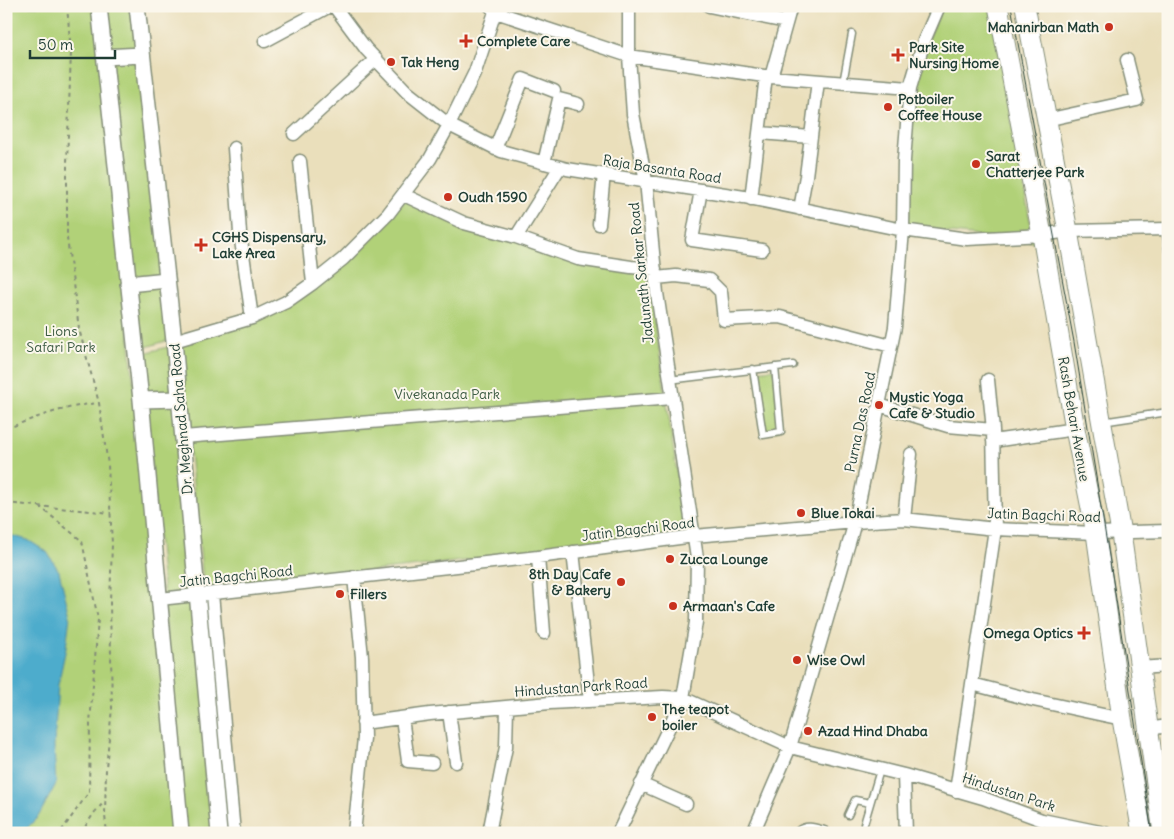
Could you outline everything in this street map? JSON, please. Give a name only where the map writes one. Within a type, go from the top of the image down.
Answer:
[{"type":"main road","name":"Rash Behari Avenue","points":[[998,6],[1096,533],[1122,719],[1142,833]]},
{"type":"main road","name":"Rash Behari Avenue","points":[[1025,6],[1068,231],[1121,533],[1163,833]]},
{"type":"street","points":[[99,6],[160,599],[181,833]]},
{"type":"street","name":"Dr. Meghnad Saha Road","points":[[137,6],[183,437],[205,594],[206,695],[220,833]]},
{"type":"street","points":[[265,41],[330,6]]},
{"type":"street","name":"Raja Basanta Road","points":[[334,6],[366,48],[407,92],[449,125],[495,148],[544,163],[750,199],[903,230],[967,239],[1042,235],[1068,231],[1166,229]]},
{"type":"street","name":"Jadunath Sarkar Road","points":[[618,833],[683,698],[696,622],[697,558],[669,380],[655,274],[646,181],[633,114],[629,6]]},
{"type":"street","points":[[709,6],[786,22]]},
{"type":"street","points":[[750,199],[769,76],[790,6]]},
{"type":"street","name":"Purna Das Road","points":[[753,833],[790,747],[854,522],[895,327],[903,230],[904,160],[910,88],[924,40],[939,6]]},
{"type":"street","points":[[174,341],[252,318],[286,302],[343,259],[388,214],[430,159],[449,125],[475,72],[494,8],[630,56],[769,76],[910,88]]},
{"type":"street","points":[[104,57],[142,55]]},
{"type":"street","points":[[294,134],[376,59]]},
{"type":"street","points":[[1046,120],[1137,100],[1127,60]]},
{"type":"street","points":[[495,148],[523,79],[554,91]]},
{"type":"street","points":[[800,209],[818,81]]},
{"type":"street","points":[[544,163],[560,99],[578,104]]},
{"type":"street","points":[[760,133],[811,137]]},
{"type":"street","points":[[234,148],[240,233],[252,318]]},
{"type":"street","points":[[300,161],[313,283]]},
{"type":"street","points":[[516,237],[560,167]]},
{"type":"street","points":[[599,224],[604,174]]},
{"type":"street","points":[[700,190],[692,240],[762,250]]},
{"type":"street","points":[[404,195],[464,223],[516,237],[578,259],[631,267],[655,274],[709,280],[721,292],[724,320],[780,317],[891,346]]},
{"type":"street","points":[[128,284],[167,280]]},
{"type":"street","points":[[956,791],[995,529],[993,435],[988,380]]},
{"type":"street","points":[[183,437],[672,398]]},
{"type":"street","points":[[140,400],[179,399]]},
{"type":"street","points":[[879,405],[948,426],[993,435],[1075,428]]},
{"type":"street","points":[[904,519],[911,454]]},
{"type":"street","name":"Jatin Bagchi Road","points":[[160,599],[538,557],[694,536],[854,522],[904,519],[995,529],[1096,533],[1168,531]]},
{"type":"street","points":[[573,552],[590,701]]},
{"type":"street","points":[[538,557],[544,633]]},
{"type":"street","points":[[354,578],[362,657],[363,723],[359,796],[354,833]]},
{"type":"street","points":[[205,594],[234,833]]},
{"type":"street","points":[[1140,668],[1168,666]]},
{"type":"street","points":[[972,684],[1033,700],[1122,719]]},
{"type":"street","name":"Hindustan Park Road","points":[[363,723],[507,707],[663,697],[683,698],[790,747]]},
{"type":"street","points":[[489,833],[506,747],[507,707]]},
{"type":"street","points":[[449,712],[456,762]]},
{"type":"street","points":[[402,718],[408,761],[432,763]]},
{"type":"street","points":[[1148,729],[1168,726]]},
{"type":"street","name":"Hindustan Park","points":[[790,747],[983,798],[1042,827],[1105,833]]},
{"type":"street","points":[[904,776],[906,833]]},
{"type":"street","points":[[641,784],[686,804]]},
{"type":"street","points":[[800,833],[802,830],[809,830],[824,833]]},
{"type":"lane","points":[[843,83],[852,34]]},
{"type":"lane","points":[[1166,229],[1168,251]]},
{"type":"lane","points":[[669,380],[792,365]]},
{"type":"lane","points":[[753,369],[763,436],[781,432],[775,367]]},
{"type":"lane","points":[[1102,422],[1168,412]]},
{"type":"lane","points":[[864,824],[880,770]]},
{"type":"lane","points":[[848,815],[855,800],[870,803]]},
{"type":"path","points":[[67,6],[71,52],[67,163],[67,238],[79,329],[99,403],[108,465],[111,512],[112,708],[106,768],[105,801],[107,833]]},
{"type":"path","points":[[6,429],[48,413],[80,404],[99,403]]},
{"type":"path","points":[[6,503],[111,512]]},
{"type":"path","points":[[39,506],[82,541],[98,619],[90,724],[89,792],[60,833]]},
{"type":"path","points":[[81,833],[94,813],[105,801]]},
{"type":"green space","name":"Lions Safari Park","points":[[6,6],[98,6],[176,833],[6,833]]},
{"type":"green space","points":[[102,6],[135,6],[172,339],[140,349]]},
{"type":"green space","points":[[943,6],[990,6],[1034,242],[906,228],[914,90],[926,44]]},
{"type":"green space","name":"Vivekanada Park","points":[[406,200],[462,226],[648,273],[686,536],[204,590],[179,344],[290,305]]},
{"type":"green space","points":[[172,346],[196,592],[164,596],[140,354]]},
{"type":"green space","points":[[774,369],[779,430],[765,433],[756,371]]},
{"type":"green space","points":[[195,598],[216,833],[183,833],[164,601]]},
{"type":"water","points":[[6,534],[28,540],[47,552],[59,571],[70,616],[66,648],[58,685],[54,746],[56,784],[38,817],[22,833],[6,833]]},
{"type":"tram line","points":[[1011,6],[1074,342],[1152,833]]},
{"type":"place","name":"Mahanirban Math","points":[[1109,27]]},
{"type":"place","name":"Complete Care","points":[[466,41]]},
{"type":"place","name":"Park Site Nursing Home","points":[[898,55]]},
{"type":"place","name":"Tak Heng","points":[[391,62]]},
{"type":"place","name":"Potboiler Coffee House","points":[[888,107]]},
{"type":"place","name":"Sarat Chatterjee Park","points":[[976,164]]},
{"type":"place","name":"Oudh 1590","points":[[448,197]]},
{"type":"place","name":"CGHS Dispensary, Lake Area","points":[[201,245]]},
{"type":"place","name":"Mystic Yoga Cafe & Studio","points":[[879,405]]},
{"type":"place","name":"Blue Tokai","points":[[801,513]]},
{"type":"place","name":"Zucca Lounge","points":[[670,559]]},
{"type":"place","name":"8th Day Cafe & Bakery","points":[[621,582]]},
{"type":"place","name":"Fillers","points":[[340,594]]},
{"type":"place","name":"Armaan's Cafe","points":[[673,606]]},
{"type":"place","name":"Omega Optics","points":[[1084,633]]},
{"type":"place","name":"Wise Owl","points":[[797,660]]},
{"type":"place","name":"The teapot boiler","points":[[652,717]]},
{"type":"place","name":"Azad Hind Dhaba","points":[[808,731]]}]
